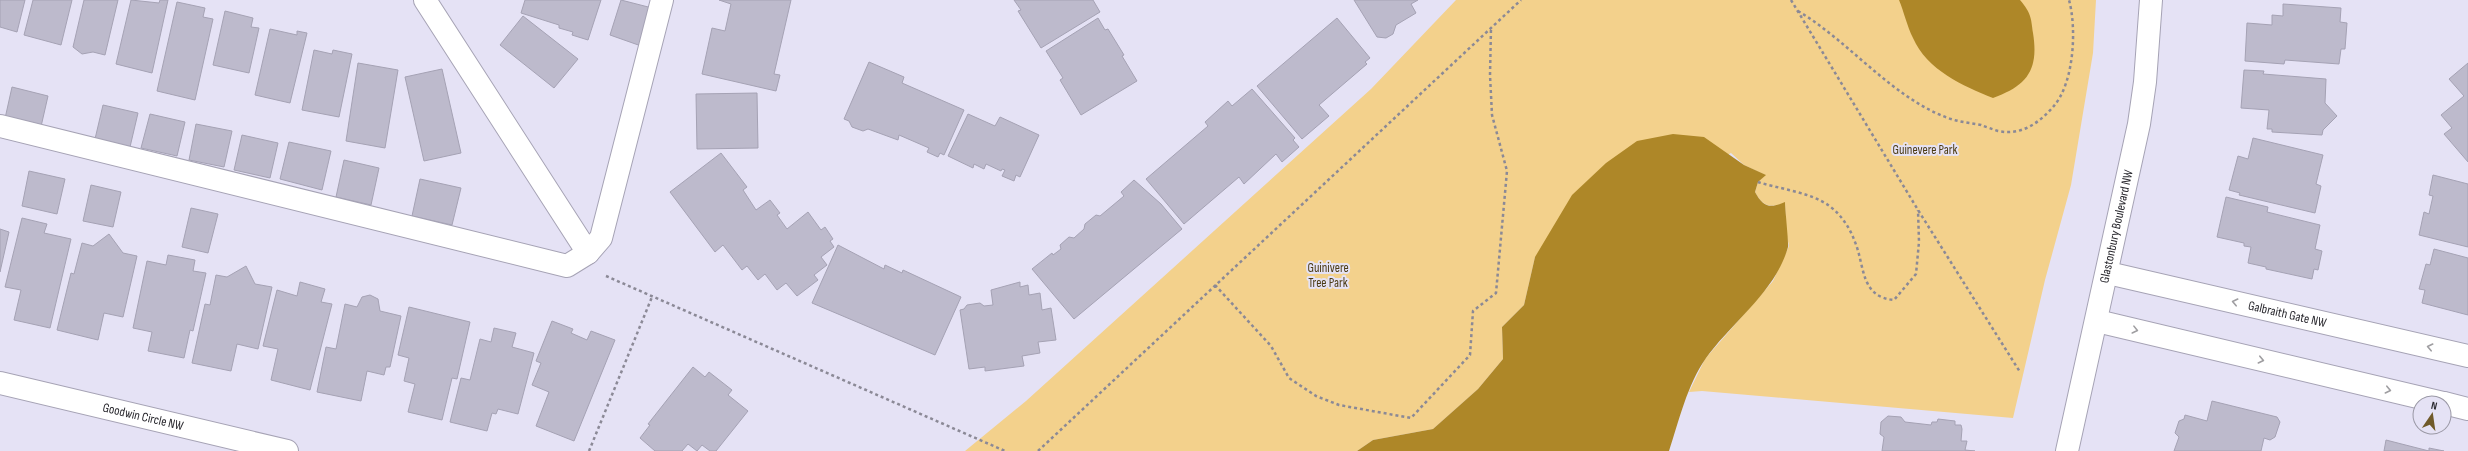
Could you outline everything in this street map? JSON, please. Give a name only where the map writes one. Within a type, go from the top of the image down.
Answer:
[{"type":"street","points":[[425,0],[588,253]]},
{"type":"street","points":[[0,126],[567,266],[588,253],[601,238],[662,0]]},
{"type":"street","name":"Glastonbury Boulevard NW","points":[[2067,451],[2108,273],[2139,124],[2145,82],[2151,0]]},
{"type":"street","name":"Galbraith Gate NW","points":[[2108,273],[2468,356]]},
{"type":"street","points":[[2097,321],[2412,395]]},
{"type":"street","name":"Goodwin Circle NW","points":[[0,383],[287,451]]},
{"type":"street","points":[[2452,405],[2468,409]]},
{"type":"path","points":[[1038,451],[1521,0]]},
{"type":"path","points":[[1791,0],[1918,210],[2020,372]]},
{"type":"path","points":[[1798,11],[1823,26],[1908,97],[1932,110],[1961,122],[1999,131],[2014,132],[2029,128],[2041,120],[2059,100],[2067,80],[2070,60],[2074,19],[2069,0]]},
{"type":"path","points":[[1215,285],[1271,346],[1289,378],[1316,396],[1344,406],[1411,418],[1470,355],[1473,311],[1496,293],[1507,171],[1492,116],[1490,75],[1491,28]]},
{"type":"path","points":[[1758,182],[1811,198],[1827,205],[1844,221],[1855,241],[1863,275],[1872,291],[1882,299],[1894,300],[1916,274],[1919,242],[1918,210]]},
{"type":"path","points":[[588,253],[602,274],[1005,451]]},
{"type":"path","points":[[590,451],[652,297]]},
{"type":"green space","name":"Guinevere Park","points":[[1456,0],[2096,0],[2093,53],[2071,185],[2045,280],[2013,418],[1702,391],[1689,392],[1705,359],[1773,281],[1789,246],[1786,232],[1785,203],[1771,206],[1761,201],[1755,192],[1758,182],[1765,175],[1744,165],[1731,153],[1535,257],[1524,305],[1502,327],[1503,359],[1478,389],[1433,429],[1373,440],[1357,451],[965,451],[1026,401],[1371,89]]},
{"type":"shaded area","points":[[1899,0],[2020,0],[2030,15],[2032,23],[2034,57],[2032,67],[2028,75],[2014,88],[1993,98],[1947,76],[1927,59],[1919,49],[1911,33]]},
{"type":"shaded area","points":[[1673,134],[1704,137],[1744,165],[1766,175],[1758,182],[1755,192],[1761,201],[1767,205],[1775,206],[1785,202],[1788,247],[1774,278],[1764,292],[1716,345],[1699,369],[1684,403],[1669,451],[1357,451],[1373,440],[1433,429],[1478,389],[1503,359],[1502,327],[1524,305],[1535,257],[1572,195],[1606,163],[1637,141]]},
{"type":"building","points":[[0,0],[25,0],[17,32],[0,27]]},
{"type":"building","points":[[33,0],[72,0],[61,45],[24,35]]},
{"type":"building","points":[[84,0],[118,0],[105,55],[93,52],[82,54],[73,47]]},
{"type":"building","points":[[131,0],[159,3],[160,0],[168,0],[152,73],[116,64]]},
{"type":"building","points":[[525,0],[601,0],[588,40],[572,35],[573,32],[559,28],[559,25],[521,13]]},
{"type":"building","points":[[621,0],[656,9],[644,47],[610,35]]},
{"type":"building","points":[[719,0],[791,0],[774,74],[780,75],[776,91],[702,74],[712,28],[725,31],[731,4]]},
{"type":"building","points":[[1014,0],[1093,0],[1100,12],[1041,48],[1018,11],[1021,10]]},
{"type":"building","points":[[1354,0],[1418,0],[1411,4],[1416,13],[1396,25],[1393,34],[1386,38],[1377,37]]},
{"type":"building","points":[[177,2],[205,8],[203,17],[213,19],[195,100],[157,91]]},
{"type":"building","points":[[2283,4],[2341,8],[2340,22],[2347,23],[2345,49],[2341,49],[2339,64],[2285,60],[2284,64],[2245,61],[2247,23],[2272,25],[2272,15],[2283,16]]},
{"type":"building","points":[[225,11],[253,18],[251,27],[259,28],[249,73],[213,65]]},
{"type":"building","points":[[523,16],[578,59],[554,88],[500,45]]},
{"type":"building","points":[[1098,18],[1105,30],[1108,29],[1124,55],[1122,56],[1137,81],[1081,115],[1060,80],[1063,78],[1046,51]]},
{"type":"building","points":[[1337,18],[1370,58],[1365,62],[1367,64],[1319,105],[1329,116],[1302,139],[1257,86]]},
{"type":"building","points":[[270,29],[297,35],[297,31],[307,33],[290,103],[255,95]]},
{"type":"building","points":[[314,50],[332,54],[333,50],[352,54],[339,117],[302,110]]},
{"type":"building","points":[[869,62],[904,77],[902,83],[964,110],[944,155],[940,153],[938,157],[927,152],[929,148],[899,135],[898,140],[868,129],[863,131],[852,127],[849,121],[844,119]]},
{"type":"building","points":[[358,63],[398,70],[385,148],[346,141]]},
{"type":"building","points":[[2468,63],[2468,162],[2444,134],[2452,128],[2441,115],[2464,96],[2449,79]]},
{"type":"building","points":[[442,69],[461,153],[424,161],[405,77]]},
{"type":"building","points":[[2244,70],[2264,71],[2263,74],[2326,79],[2325,103],[2337,116],[2323,130],[2322,135],[2272,132],[2272,129],[2267,129],[2269,110],[2241,108]]},
{"type":"building","points":[[12,87],[48,96],[40,131],[4,123]]},
{"type":"building","points":[[1252,89],[1295,138],[1293,140],[1299,147],[1282,162],[1276,154],[1244,184],[1239,177],[1184,224],[1146,179],[1208,126],[1205,122],[1228,101],[1232,106]]},
{"type":"building","points":[[757,93],[758,148],[697,149],[696,94]]},
{"type":"building","points":[[103,105],[138,113],[130,147],[95,139]]},
{"type":"building","points":[[150,114],[185,122],[177,156],[141,148]]},
{"type":"building","points":[[968,114],[995,126],[1000,117],[1039,135],[1020,177],[1016,175],[1014,181],[1002,176],[1005,170],[1002,169],[1001,171],[986,164],[984,169],[974,164],[973,168],[948,156]]},
{"type":"building","points":[[196,124],[232,131],[224,167],[189,160]]},
{"type":"building","points":[[242,135],[278,143],[270,178],[234,170]]},
{"type":"building","points":[[2253,138],[2323,155],[2316,184],[2321,186],[2315,213],[2239,195],[2240,193],[2229,190],[2238,156],[2248,159]]},
{"type":"building","points":[[289,142],[331,151],[322,190],[280,179]]},
{"type":"building","points":[[721,153],[747,187],[743,190],[756,210],[770,200],[780,213],[777,215],[787,229],[808,212],[821,230],[825,227],[833,239],[830,241],[834,247],[821,257],[827,265],[814,275],[818,280],[797,296],[786,283],[777,290],[765,274],[758,280],[747,266],[742,270],[723,245],[715,252],[670,192]]},
{"type":"building","points":[[344,160],[379,168],[371,205],[336,197]]},
{"type":"building","points":[[29,171],[65,179],[57,214],[22,206]]},
{"type":"building","points":[[2433,175],[2468,184],[2468,247],[2419,235],[2424,212],[2429,214],[2433,196],[2429,195]]},
{"type":"building","points":[[420,179],[461,188],[452,225],[412,216]]},
{"type":"building","points":[[1134,180],[1161,204],[1182,229],[1074,319],[1032,269],[1052,253],[1053,255],[1061,249],[1060,245],[1069,237],[1074,238],[1084,229],[1085,224],[1096,215],[1100,216],[1124,196],[1121,192]]},
{"type":"building","points":[[91,185],[121,192],[113,227],[83,221]]},
{"type":"building","points":[[2226,197],[2268,207],[2267,212],[2320,225],[2315,249],[2322,251],[2318,270],[2314,269],[2312,279],[2266,269],[2266,267],[2248,263],[2251,247],[2244,246],[2244,243],[2217,237]]},
{"type":"building","points":[[191,208],[218,214],[208,253],[182,247]]},
{"type":"building","points":[[22,218],[47,224],[44,233],[71,239],[50,328],[14,320],[21,290],[5,287]]},
{"type":"building","points":[[0,229],[9,232],[0,272]]},
{"type":"building","points":[[109,234],[123,253],[137,256],[123,317],[104,313],[98,340],[57,330],[71,273],[74,274],[82,243],[93,246]]},
{"type":"building","points":[[838,245],[884,269],[885,265],[902,273],[903,270],[961,297],[935,355],[812,303]]},
{"type":"building","points":[[2434,249],[2468,258],[2468,315],[2422,303],[2425,290],[2419,289],[2426,264],[2430,265]]},
{"type":"building","points":[[168,255],[195,260],[193,271],[206,273],[193,331],[190,330],[184,358],[148,351],[152,332],[133,328],[147,261],[166,265]]},
{"type":"building","points":[[246,266],[255,284],[272,287],[258,349],[237,344],[231,371],[192,363],[205,304],[210,305],[216,275],[227,277]]},
{"type":"building","points":[[300,282],[325,289],[321,302],[332,304],[310,390],[271,380],[278,349],[263,346],[277,290],[297,296]]},
{"type":"building","points":[[1020,282],[1020,287],[1028,285],[1029,295],[1040,293],[1042,310],[1051,308],[1056,340],[1038,342],[1040,353],[1022,356],[1024,366],[985,371],[985,367],[969,369],[960,310],[964,309],[967,305],[980,303],[984,306],[993,305],[991,290]]},
{"type":"building","points":[[370,295],[378,299],[380,311],[401,316],[390,367],[386,367],[384,375],[367,371],[361,401],[317,392],[326,347],[336,349],[345,304],[357,307],[362,297]]},
{"type":"building","points":[[409,307],[470,322],[457,379],[452,378],[442,420],[408,412],[415,384],[404,381],[409,358],[398,355]]},
{"type":"building","points":[[552,321],[573,329],[571,333],[587,340],[591,331],[615,340],[574,441],[536,426],[549,392],[532,385],[541,363],[536,361]]},
{"type":"building","points":[[494,328],[516,333],[512,347],[534,353],[518,414],[498,409],[496,414],[492,413],[487,431],[450,422],[461,378],[470,380],[480,339],[491,342]]},
{"type":"building","points":[[693,367],[705,377],[709,372],[732,390],[728,395],[748,411],[716,451],[710,451],[702,445],[697,451],[688,444],[682,451],[655,451],[640,438],[650,425],[648,424]]},
{"type":"building","points":[[2212,401],[2277,417],[2280,422],[2275,437],[2270,440],[2264,438],[2261,451],[2174,451],[2179,437],[2175,433],[2179,421],[2184,419],[2185,415],[2207,421]]},
{"type":"building","points":[[1888,416],[1901,417],[1905,422],[1931,425],[1932,422],[1937,422],[1938,419],[1955,421],[1955,425],[1961,425],[1961,441],[1967,441],[1965,450],[1975,451],[1882,451],[1884,437],[1880,434],[1881,422]]},
{"type":"building","points":[[2386,440],[2429,451],[2384,451]]},
{"type":"building","points":[[2429,448],[2444,451],[2429,451]]},
{"type":"park label","name":"Guinivere Tree Park","points":[[1328,276]]}]
